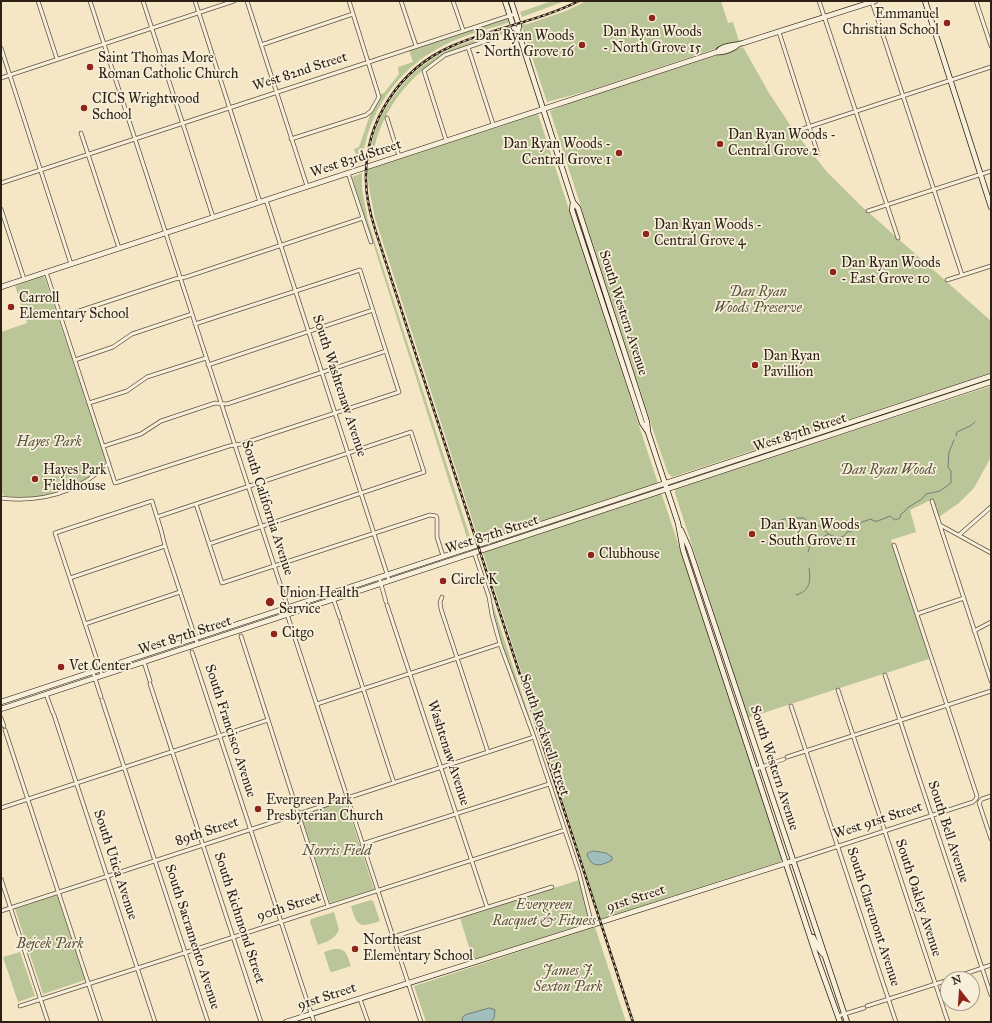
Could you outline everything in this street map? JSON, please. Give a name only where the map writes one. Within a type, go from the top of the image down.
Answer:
[{"type":"main road","name":"South Western Avenue","points":[[505,1],[519,26],[518,31],[573,202],[578,208],[589,242],[647,422],[648,432],[664,483],[678,523],[689,548],[847,1022]]},
{"type":"main road","name":"South Western Avenue","points":[[511,1],[512,14]]},
{"type":"main road","name":"West 83rd Street","points":[[1,287],[493,124],[717,52],[720,49],[735,44],[779,32],[873,1]]},
{"type":"main road","points":[[924,1],[991,207]]},
{"type":"main road","name":"West 87th Street","points":[[1,702],[991,376]]},
{"type":"main road","name":"West 87th Street","points":[[1,709],[333,598],[991,382]]},
{"type":"main road","name":"South Western Avenue","points":[[678,523],[683,550],[840,1022]]},
{"type":"main road","points":[[421,564],[422,569]]},
{"type":"main road","name":"West 91st Street","points":[[787,863],[793,861]]},
{"type":"main road","name":"91st Street","points":[[286,1022],[787,863]]},
{"type":"main road","points":[[808,927],[813,934],[819,949],[824,955]]},
{"type":"street","points":[[38,1],[58,59]]},
{"type":"street","name":"South California Avenue","points":[[90,1],[288,608],[287,614],[421,1022]]},
{"type":"street","points":[[142,1],[213,217]]},
{"type":"street","points":[[195,1],[260,202]]},
{"type":"street","points":[[1,78],[234,1]]},
{"type":"street","points":[[247,1],[307,186]]},
{"type":"street","points":[[291,139],[370,112],[380,95],[349,1]]},
{"type":"street","points":[[401,1],[416,46]]},
{"type":"street","points":[[453,1],[463,30]]},
{"type":"street","points":[[819,1],[898,238]]},
{"type":"street","points":[[873,1],[962,275]]},
{"type":"street","points":[[976,1],[991,46]]},
{"type":"street","points":[[261,45],[353,14]]},
{"type":"street","name":"West 82nd Street","points":[[1,183],[512,14]]},
{"type":"street","points":[[779,32],[818,154]]},
{"type":"street","points":[[446,140],[424,71],[445,55],[492,40]]},
{"type":"street","points":[[468,47],[493,124]]},
{"type":"street","points":[[1,48],[71,264]]},
{"type":"street","points":[[796,131],[991,67]]},
{"type":"street","points":[[387,118],[399,156]]},
{"type":"street","points":[[80,133],[118,248]]},
{"type":"street","points":[[868,211],[991,171]]},
{"type":"street","points":[[348,173],[371,242]]},
{"type":"street","name":"South Washtenaw Avenue","points":[[266,200],[375,532],[389,580]]},
{"type":"street","points":[[1,209],[24,279]]},
{"type":"street","points":[[61,317],[363,218]]},
{"type":"street","points":[[947,280],[991,266]]},
{"type":"street","points":[[46,272],[104,446],[115,484],[399,392],[360,270],[195,324]]},
{"type":"street","points":[[208,365],[373,310]]},
{"type":"street","points":[[75,360],[113,348],[132,334],[192,314]]},
{"type":"street","points":[[104,446],[141,434],[161,420],[215,403],[227,404],[386,351]]},
{"type":"street","points":[[89,403],[127,391],[147,377],[206,358]]},
{"type":"street","points":[[157,517],[411,432],[424,472],[209,544]]},
{"type":"street","points":[[1,498],[30,500],[58,494],[82,484],[109,463]]},
{"type":"street","points":[[102,675],[55,533],[152,501],[165,546],[197,643]]},
{"type":"street","points":[[932,502],[991,681]]},
{"type":"street","points":[[196,504],[222,583],[425,516],[436,516],[437,537],[443,556]]},
{"type":"street","points":[[959,535],[991,507]]},
{"type":"street","points":[[940,525],[991,553]]},
{"type":"street","points":[[894,545],[947,706]]},
{"type":"street","points":[[70,578],[165,546]]},
{"type":"street","name":"South Rockwell Street","points":[[474,552],[489,598],[500,644],[534,737],[579,873],[592,925]]},
{"type":"street","name":"Washtenaw Avenue","points":[[378,577],[487,907]]},
{"type":"street","points":[[85,624],[180,592]]},
{"type":"street","points":[[442,597],[440,602],[441,609],[488,752]]},
{"type":"street","points":[[333,598],[394,783]]},
{"type":"street","points":[[917,614],[964,598]]},
{"type":"street","points":[[974,631],[991,622]]},
{"type":"street","points":[[241,636],[328,906]]},
{"type":"street","points":[[317,704],[500,644]]},
{"type":"street","name":"South Francisco Avenue","points":[[192,652],[314,1022]]},
{"type":"street","name":"South Richmond Street","points":[[143,661],[261,1022]]},
{"type":"street","name":"South Sacramento Avenue","points":[[93,672],[208,1022]]},
{"type":"street","name":"South Bell Avenue","points":[[885,675],[991,995]]},
{"type":"street","name":"South Oakley Avenue","points":[[838,690],[948,1022]]},
{"type":"street","points":[[756,769],[806,751],[991,691]]},
{"type":"street","name":"South Utica Avenue","points":[[46,694],[54,714],[155,1022]]},
{"type":"street","name":"South Claremont Avenue","points":[[791,706],[896,1022]]},
{"type":"street","name":"West 91st Street","points":[[793,861],[973,802],[976,799],[977,796],[947,706]]},
{"type":"street","points":[[1,718],[101,1022]]},
{"type":"street","points":[[1,808],[268,720]]},
{"type":"street","name":"89th Street","points":[[1,911],[534,737]]},
{"type":"street","points":[[362,844],[549,784]]},
{"type":"street","points":[[991,796],[982,799],[979,803],[991,839]]},
{"type":"street","name":"90th Street","points":[[20,1006],[565,830]]},
{"type":"street","points":[[1,879],[48,1022]]},
{"type":"street","points":[[393,937],[552,887]]},
{"type":"street","points":[[973,971],[991,965]]},
{"type":"street","points":[[838,1016],[940,982]]},
{"type":"street","points":[[360,998],[368,1022]]},
{"type":"green space","points":[[552,1],[565,1],[522,17],[520,12]]},
{"type":"green space","points":[[586,1],[721,1],[728,23],[733,22],[739,41],[591,90],[547,102],[521,24],[524,23],[525,25],[566,11]]},
{"type":"green space","points":[[508,18],[510,22],[466,36],[425,56],[398,80],[378,110],[370,127],[362,162],[359,164],[354,149],[359,147],[370,115],[381,97],[381,94],[384,93],[399,74],[398,67],[413,62],[409,50]]},
{"type":"green space","points":[[509,29],[510,32],[446,53],[418,74],[399,95],[384,119],[372,159],[368,161],[370,158],[376,129],[382,116],[401,86],[414,73],[427,62],[456,47],[472,40]]},
{"type":"green space","name":"Dan Ryan Woods Preserve","points":[[743,47],[769,93],[794,131],[828,173],[859,204],[991,321],[991,373],[672,477],[668,473],[658,445],[550,111],[580,99]]},
{"type":"green space","points":[[538,114],[646,447],[783,859],[779,862],[601,919],[375,218],[367,170]]},
{"type":"green space","points":[[362,173],[362,189],[368,221],[472,543],[469,544],[352,177]]},
{"type":"green space","points":[[574,209],[576,209],[645,423],[640,412]]},
{"type":"green space","name":"Hayes Park","points":[[43,276],[45,278],[106,461],[97,471],[81,482],[60,491],[27,497],[4,496],[1,491],[1,332],[27,323],[15,286]]},
{"type":"green space","name":"Dan Ryan Woods","points":[[991,386],[991,457],[974,488],[959,503],[939,517],[933,499],[910,510],[916,532],[891,540],[929,659],[748,718],[675,493],[675,489]]},
{"type":"green space","points":[[491,599],[558,804],[501,643],[493,615]]},
{"type":"green space","name":"Norris Field","points":[[345,800],[374,889],[330,903],[301,815]]},
{"type":"green space","name":"Evergreen Racquet & Fitness","points":[[579,880],[589,920],[588,923],[473,960],[460,918]]},
{"type":"green space","name":"Bejcek Park","points":[[57,895],[85,980],[43,994],[15,909]]},
{"type":"green space","points":[[371,900],[373,901],[380,921],[367,925],[360,924],[355,918],[351,906]]},
{"type":"green space","points":[[334,912],[339,930],[333,938],[318,945],[310,922],[311,919]]},
{"type":"green space","name":"James J. Sexton Park","points":[[595,927],[626,1022],[426,1022],[414,986]]},
{"type":"green space","points":[[334,949],[342,950],[346,953],[351,966],[332,972],[330,971],[324,952]]},
{"type":"green space","points":[[20,952],[35,996],[18,1002],[3,957]]},
{"type":"water","points":[[593,851],[606,853],[612,857],[612,860],[600,865],[594,864],[591,862],[587,854]]},
{"type":"water","points":[[490,1008],[495,1010],[494,1018],[491,1022],[463,1022],[462,1018],[465,1015]]},
{"type":"waterway","points":[[956,436],[957,432],[975,422]]},
{"type":"waterway","points":[[776,523],[785,519],[804,518],[807,521],[813,522],[828,534],[839,537],[852,531],[862,522],[871,519],[878,521],[890,516],[895,520],[900,518],[901,514],[907,508],[922,499],[926,494],[940,491],[951,483],[951,471],[948,467],[949,452],[954,440]]},
{"type":"waterway","points":[[808,552],[810,546],[817,545],[823,537],[828,534]]},
{"type":"waterway","points":[[796,595],[807,588],[810,577],[809,568]]},
{"type":"railway","points":[[579,1],[548,14],[484,34],[452,46],[433,56],[416,68],[401,83],[388,100],[378,118],[371,138],[367,159],[366,187],[371,217],[633,1022]]},
{"type":"place","name":"Dan Ryan Woods - North Grove 15","points":[[652,18]]},
{"type":"place","name":"Emmanuel Christian School","points":[[947,23]]},
{"type":"place","name":"Dan Ryan Woods - North Grove 16","points":[[582,45]]},
{"type":"place","name":"Saint Thomas More Roman Catholic Church","points":[[90,67]]},
{"type":"place","name":"CICS Wrightwood School","points":[[84,108]]},
{"type":"place","name":"Dan Ryan Woods - Central Grove 2","points":[[720,144]]},
{"type":"place","name":"Dan Ryan Woods - Central Grove 1","points":[[619,153]]},
{"type":"place","name":"Dan Ryan Woods - Central Grove 4","points":[[646,234]]},
{"type":"place","name":"Dan Ryan Woods - East Grove 10","points":[[833,272]]},
{"type":"place","name":"Carroll Elementary School","points":[[11,307]]},
{"type":"place","name":"Dan Ryan Pavillion","points":[[755,365]]},
{"type":"place","name":"Hayes Park Fieldhouse","points":[[35,479]]},
{"type":"place","name":"Dan Ryan Woods - South Grove 11","points":[[752,534]]},
{"type":"place","name":"Clubhouse","points":[[591,555]]},
{"type":"place","name":"Circle K","points":[[443,581]]},
{"type":"place","name":"Union Health Service","points":[[270,602]]},
{"type":"place","name":"Citgo","points":[[274,634]]},
{"type":"place","name":"Vet Center","points":[[61,667]]},
{"type":"place","name":"Evergreen Park Presbyterian Church","points":[[258,809]]},
{"type":"place","name":"Northeast Elementary School","points":[[355,949]]}]
